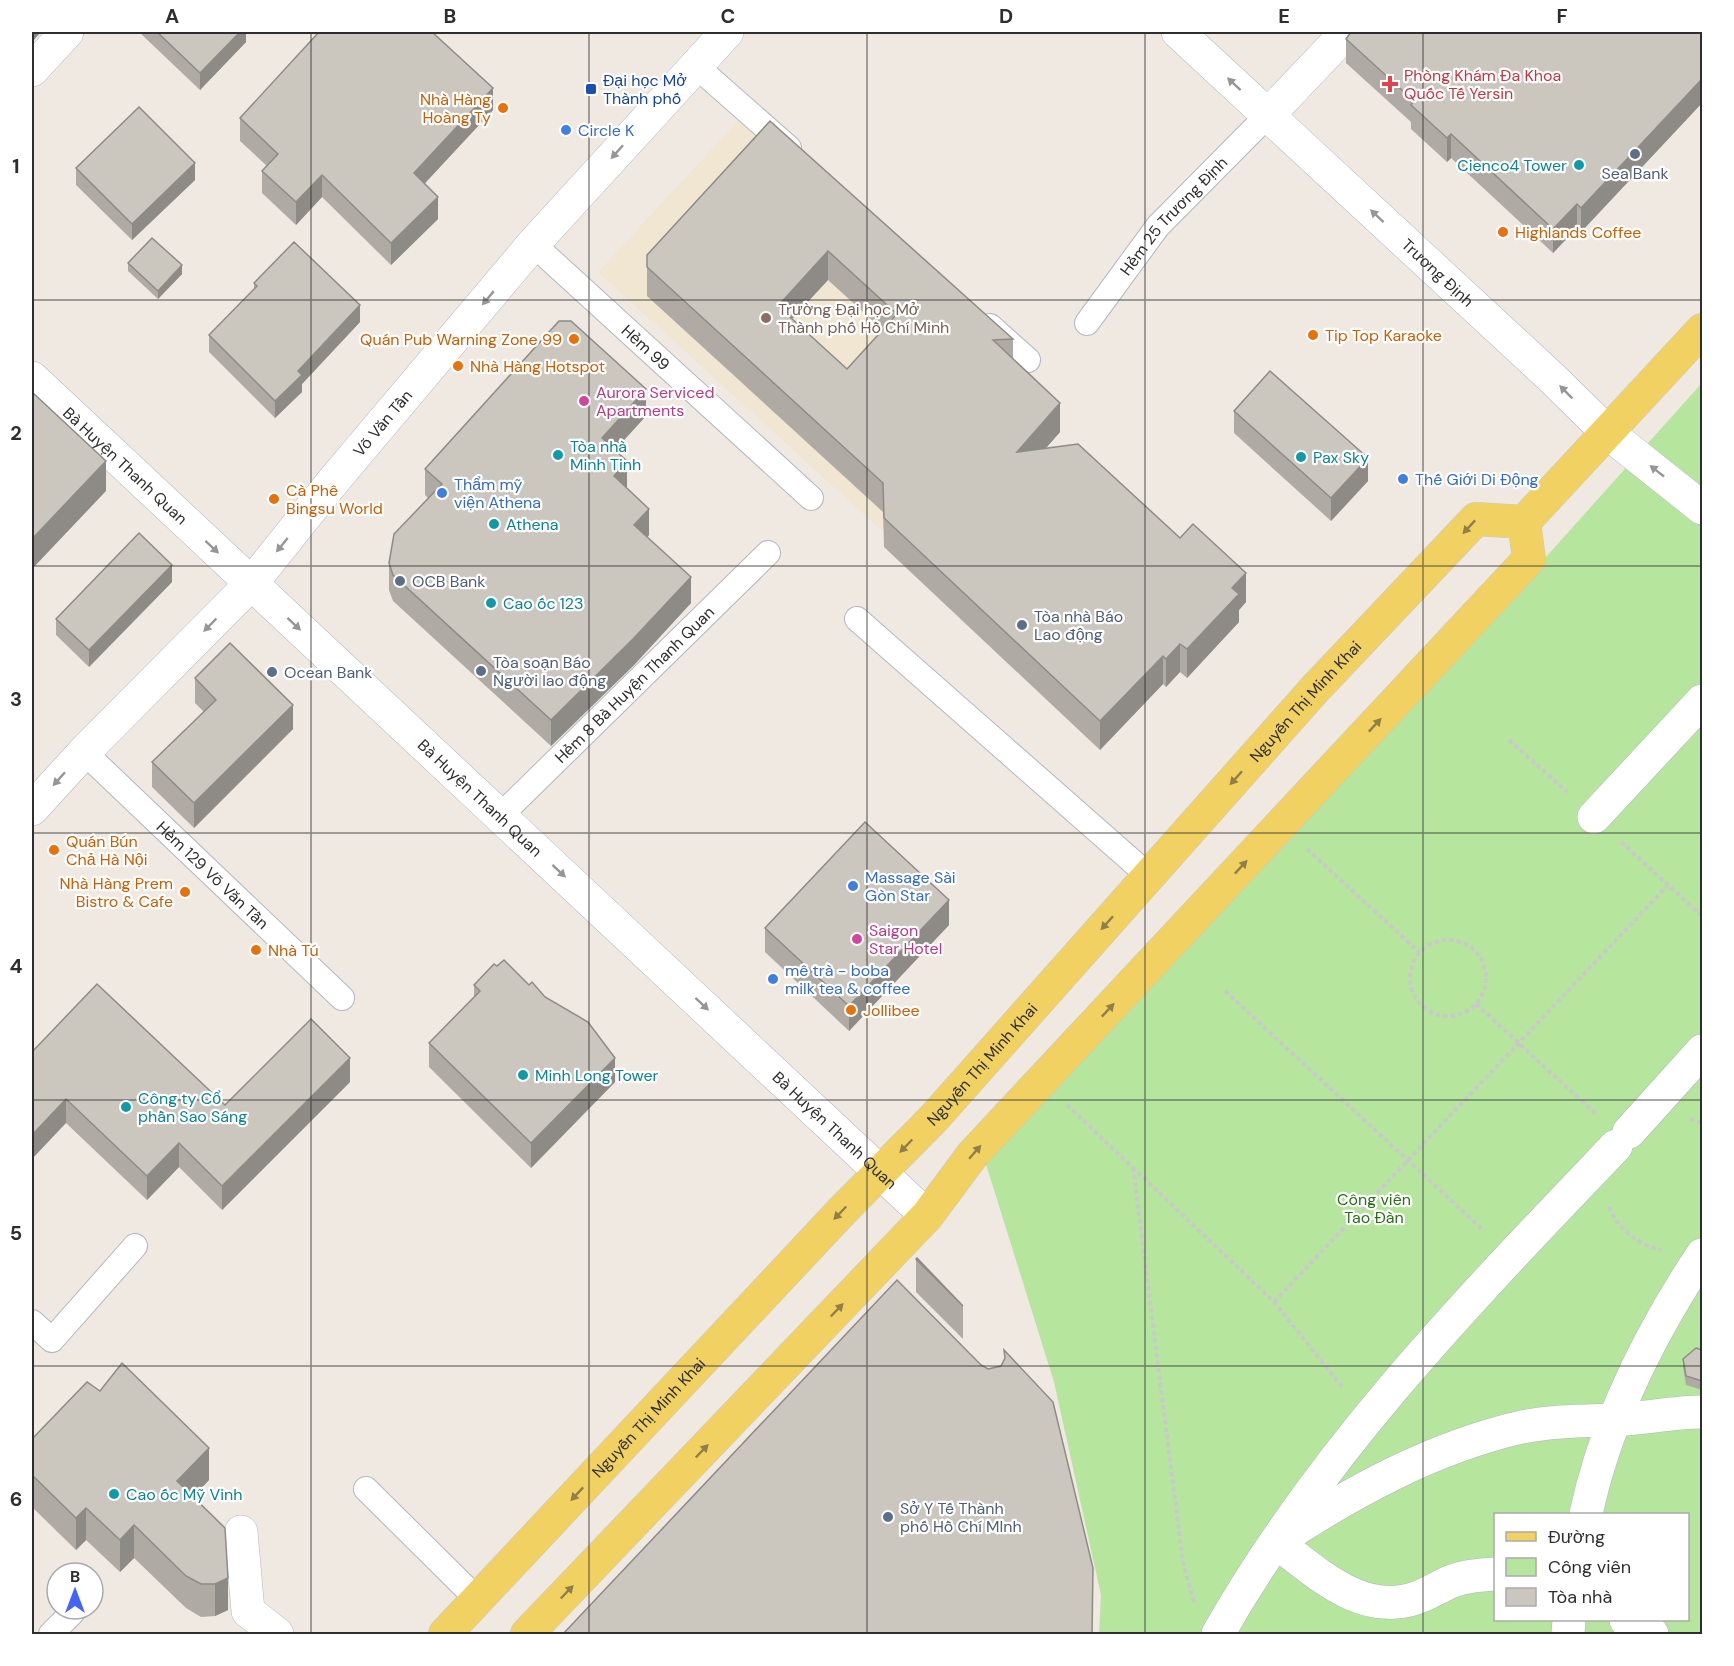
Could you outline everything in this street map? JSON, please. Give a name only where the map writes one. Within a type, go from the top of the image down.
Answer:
[{"type":"main road","points":[[526,1635],[885,1280],[927,1216],[973,1154],[1529,559],[1524,522],[1702,330]]},
{"type":"main road","name":"Nguyễn Thị Minh Khai","points":[[445,1635],[941,1109],[1314,690],[1476,519],[1524,522]]},
{"type":"street","points":[[32,70],[67,32]]},
{"type":"street","name":"Võ Văn Tần","points":[[32,809],[84,752],[251,584],[330,484],[533,244],[727,32]]},
{"type":"street","name":"Trương Định","points":[[1178,32],[1551,377],[1608,433],[1702,508]]},
{"type":"street","points":[[1268,115],[1347,32]]},
{"type":"street","name":"Bà Huyện Thanh Quan","points":[[32,378],[927,1216]]},
{"type":"street","points":[[1594,817],[1702,701]]},
{"type":"street","points":[[1218,1635],[1276,1542],[1337,1455],[1405,1372],[1702,1051]]},
{"type":"street","points":[[1587,1513],[1613,1420],[1657,1328],[1687,1253]]},
{"type":"street","points":[[1276,1542],[1320,1512],[1367,1487],[1493,1435],[1551,1422],[1613,1420],[1665,1413],[1702,1412]]},
{"type":"street","points":[[241,1532],[248,1611],[276,1635]]},
{"type":"street","points":[[1276,1542],[1336,1586],[1373,1601],[1413,1600],[1450,1582],[1473,1575],[1494,1574]]},
{"type":"street","points":[[1628,1621],[1652,1635]]},
{"type":"lane","points":[[696,66],[804,161]]},
{"type":"lane","name":"Hẻm 25 Trương Định","points":[[1088,323],[1158,226],[1268,115]]},
{"type":"lane","name":"Hẻm 99","points":[[533,244],[811,498]]},
{"type":"lane","points":[[977,314],[1028,360]]},
{"type":"lane","name":"Hẻm 8 Bà Huyện Thanh Quan","points":[[500,816],[768,554]]},
{"type":"lane","points":[[857,619],[1149,876]]},
{"type":"lane","name":"Hẻm 129 Võ Văn Tần","points":[[84,752],[342,998]]},
{"type":"lane","points":[[32,1322],[52,1340],[135,1246]]},
{"type":"lane","points":[[366,1489],[478,1600]]},
{"type":"lane","points":[[51,1635],[64,1621]]},
{"type":"path","points":[[1307,849],[1419,952]]},
{"type":"path","points":[[1274,1302],[1668,885]]},
{"type":"path","points":[[1446,939],[1461,942],[1474,950],[1483,962],[1486,977],[1485,992],[1476,1004],[1464,1014],[1450,1017],[1435,1015],[1422,1007],[1413,994],[1409,980],[1411,965],[1419,952],[1431,943],[1446,939]]},
{"type":"path","points":[[1225,991],[1511,1256]]},
{"type":"path","points":[[1476,1004],[1622,1139]]},
{"type":"path","points":[[1067,1104],[1274,1302],[1367,1418]]},
{"type":"path","points":[[1683,1117],[1702,1123]]},
{"type":"path","points":[[1133,1167],[1183,1563],[1194,1604]]},
{"type":"path","points":[[1607,1201],[1614,1219],[1627,1234],[1643,1245],[1687,1253]]},
{"type":"shaded area","points":[[750,108],[1034,367],[882,531],[598,272]]},
{"type":"green space","name":"Công viên Tao Đàn","points":[[1702,383],[1702,1634],[1099,1634],[1101,1595],[1054,1382],[980,1145],[1546,557]]},
{"type":"building","points":[[157,32],[240,32],[200,73]]},
{"type":"building","points":[[319,32],[432,32],[493,88],[414,173],[438,197],[391,243],[322,175],[296,202],[262,171],[278,154],[240,118]]},
{"type":"building","points":[[1351,32],[1702,32],[1702,79],[1581,208],[1577,204],[1553,229],[1451,134],[1447,138],[1411,105],[1414,101],[1346,39]]},
{"type":"building","points":[[139,107],[195,163],[132,224],[76,168]]},
{"type":"building","points":[[770,121],[1013,339],[993,340],[1060,403],[1017,452],[1078,444],[1180,538],[1193,524],[1246,573],[1232,588],[1239,594],[1187,649],[1180,644],[1166,659],[1163,656],[1100,721],[884,518],[883,483],[647,267],[647,255]],"holes":[[[828,251],[897,314],[847,369],[778,306]]]},
{"type":"building","points":[[152,238],[182,265],[158,291],[128,263]]},
{"type":"building","points":[[294,242],[360,305],[298,371],[302,375],[275,401],[209,335],[257,286],[254,283]]},
{"type":"building","points":[[559,321],[571,321],[646,389],[602,438],[627,461],[614,476],[649,509],[634,525],[691,577],[634,638],[551,720],[393,575],[389,563],[394,534],[442,484],[425,469]]},
{"type":"building","name":"Pax Sky","points":[[1270,371],[1368,458],[1331,498],[1234,411]]},
{"type":"building","points":[[32,392],[106,461],[32,539]]},
{"type":"building","points":[[139,533],[172,565],[89,650],[56,619]]},
{"type":"building","points":[[230,643],[293,705],[194,803],[152,762],[216,700],[195,678]]},
{"type":"building","name":"Saigon Star Hotel","points":[[865,822],[949,900],[849,1006],[765,928]]},
{"type":"building","name":"Minh Long Tower","points":[[504,960],[529,985],[532,982],[545,997],[588,1022],[615,1058],[531,1143],[429,1043],[480,991],[474,985],[494,964],[497,966]]},
{"type":"building","points":[[97,984],[225,1105],[311,1019],[350,1058],[222,1186],[179,1143],[147,1176],[66,1099],[32,1135],[32,1052]]},
{"type":"building","points":[[917,1258],[963,1306],[916,1259]]},
{"type":"building","name":"Sở Y Tế Thành phố Hồ Chí MInh","points":[[897,1280],[981,1365],[988,1369],[1001,1366],[1005,1358],[1004,1350],[1053,1402],[1093,1568],[1092,1635],[562,1635]]},
{"type":"building","points":[[1696,1348],[1702,1350],[1702,1381],[1686,1376],[1683,1359]]},
{"type":"building","name":"Cao ốc Mỹ Vinh","points":[[122,1363],[209,1448],[177,1481],[225,1528],[228,1578],[215,1584],[201,1584],[186,1576],[134,1525],[120,1540],[86,1508],[76,1518],[32,1475],[32,1439],[87,1382],[100,1391]]},
{"type":"place","name":"Phòng Khám Đa Khoa Quốc Tế Yersin","points":[[1390,84]]},
{"type":"place","name":"Đại học Mở Thành phố","points":[[591,89]]},
{"type":"place","name":"Nhà Hàng Hoàng Ty","points":[[503,108]]},
{"type":"place","name":"Circle K","points":[[566,130]]},
{"type":"place","name":"Sea Bank","points":[[1635,154]]},
{"type":"place","name":"Cienco4 Tower","points":[[1579,165]]},
{"type":"place","name":"Highlands Coffee","points":[[1503,232]]},
{"type":"place","name":"Trường Đại học Mở Thành phố Hồ Chí Minh","points":[[766,318]]},
{"type":"place","name":"Tip Top Karaoke","points":[[1313,335]]},
{"type":"place","name":"Quán Pub Warning Zone 99","points":[[574,339]]},
{"type":"place","name":"Nhà Hàng Hotspot","points":[[458,366]]},
{"type":"place","name":"Aurora Serviced Apartments","points":[[584,401]]},
{"type":"place","name":"Tòa nhà Minh Tinh","points":[[558,455]]},
{"type":"place","name":"Pax Sky","points":[[1301,457]]},
{"type":"place","name":"Thế Giới Di Động","points":[[1403,479]]},
{"type":"place","name":"Thẩm mỹ viện Athena","points":[[442,493]]},
{"type":"place","name":"Cà Phê Bingsu World","points":[[274,499]]},
{"type":"place","name":"Athena","points":[[494,524]]},
{"type":"place","name":"OCB Bank","points":[[400,581]]},
{"type":"place","name":"Cao ốc 123","points":[[491,603]]},
{"type":"place","name":"Tòa nhà Báo Lao động","points":[[1022,625]]},
{"type":"place","name":"Tòa soạn Báo Người lao động","points":[[481,671]]},
{"type":"place","name":"Ocean Bank","points":[[272,672]]},
{"type":"place","name":"Quán Bún Chả Hà Nội","points":[[54,850]]},
{"type":"place","name":"Massage Sài Gòn Star","points":[[853,886]]},
{"type":"place","name":"Nhà Hàng Prem Bistro & Cafe","points":[[185,892]]},
{"type":"place","name":"Saigon Star Hotel","points":[[857,939]]},
{"type":"place","name":"Nhà Tú","points":[[256,950]]},
{"type":"place","name":"mê trà - boba milk tea & coffee","points":[[773,979]]},
{"type":"place","name":"Jollibee","points":[[851,1010]]},
{"type":"place","name":"Minh Long Tower","points":[[523,1075]]},
{"type":"place","name":"Công ty Cổ phần Sao Sáng","points":[[126,1107]]},
{"type":"place","name":"Cao ốc Mỹ Vinh","points":[[114,1494]]},
{"type":"place","name":"Sở Y Tế Thành phố Hồ Chí MInh","points":[[888,1517]]}]
